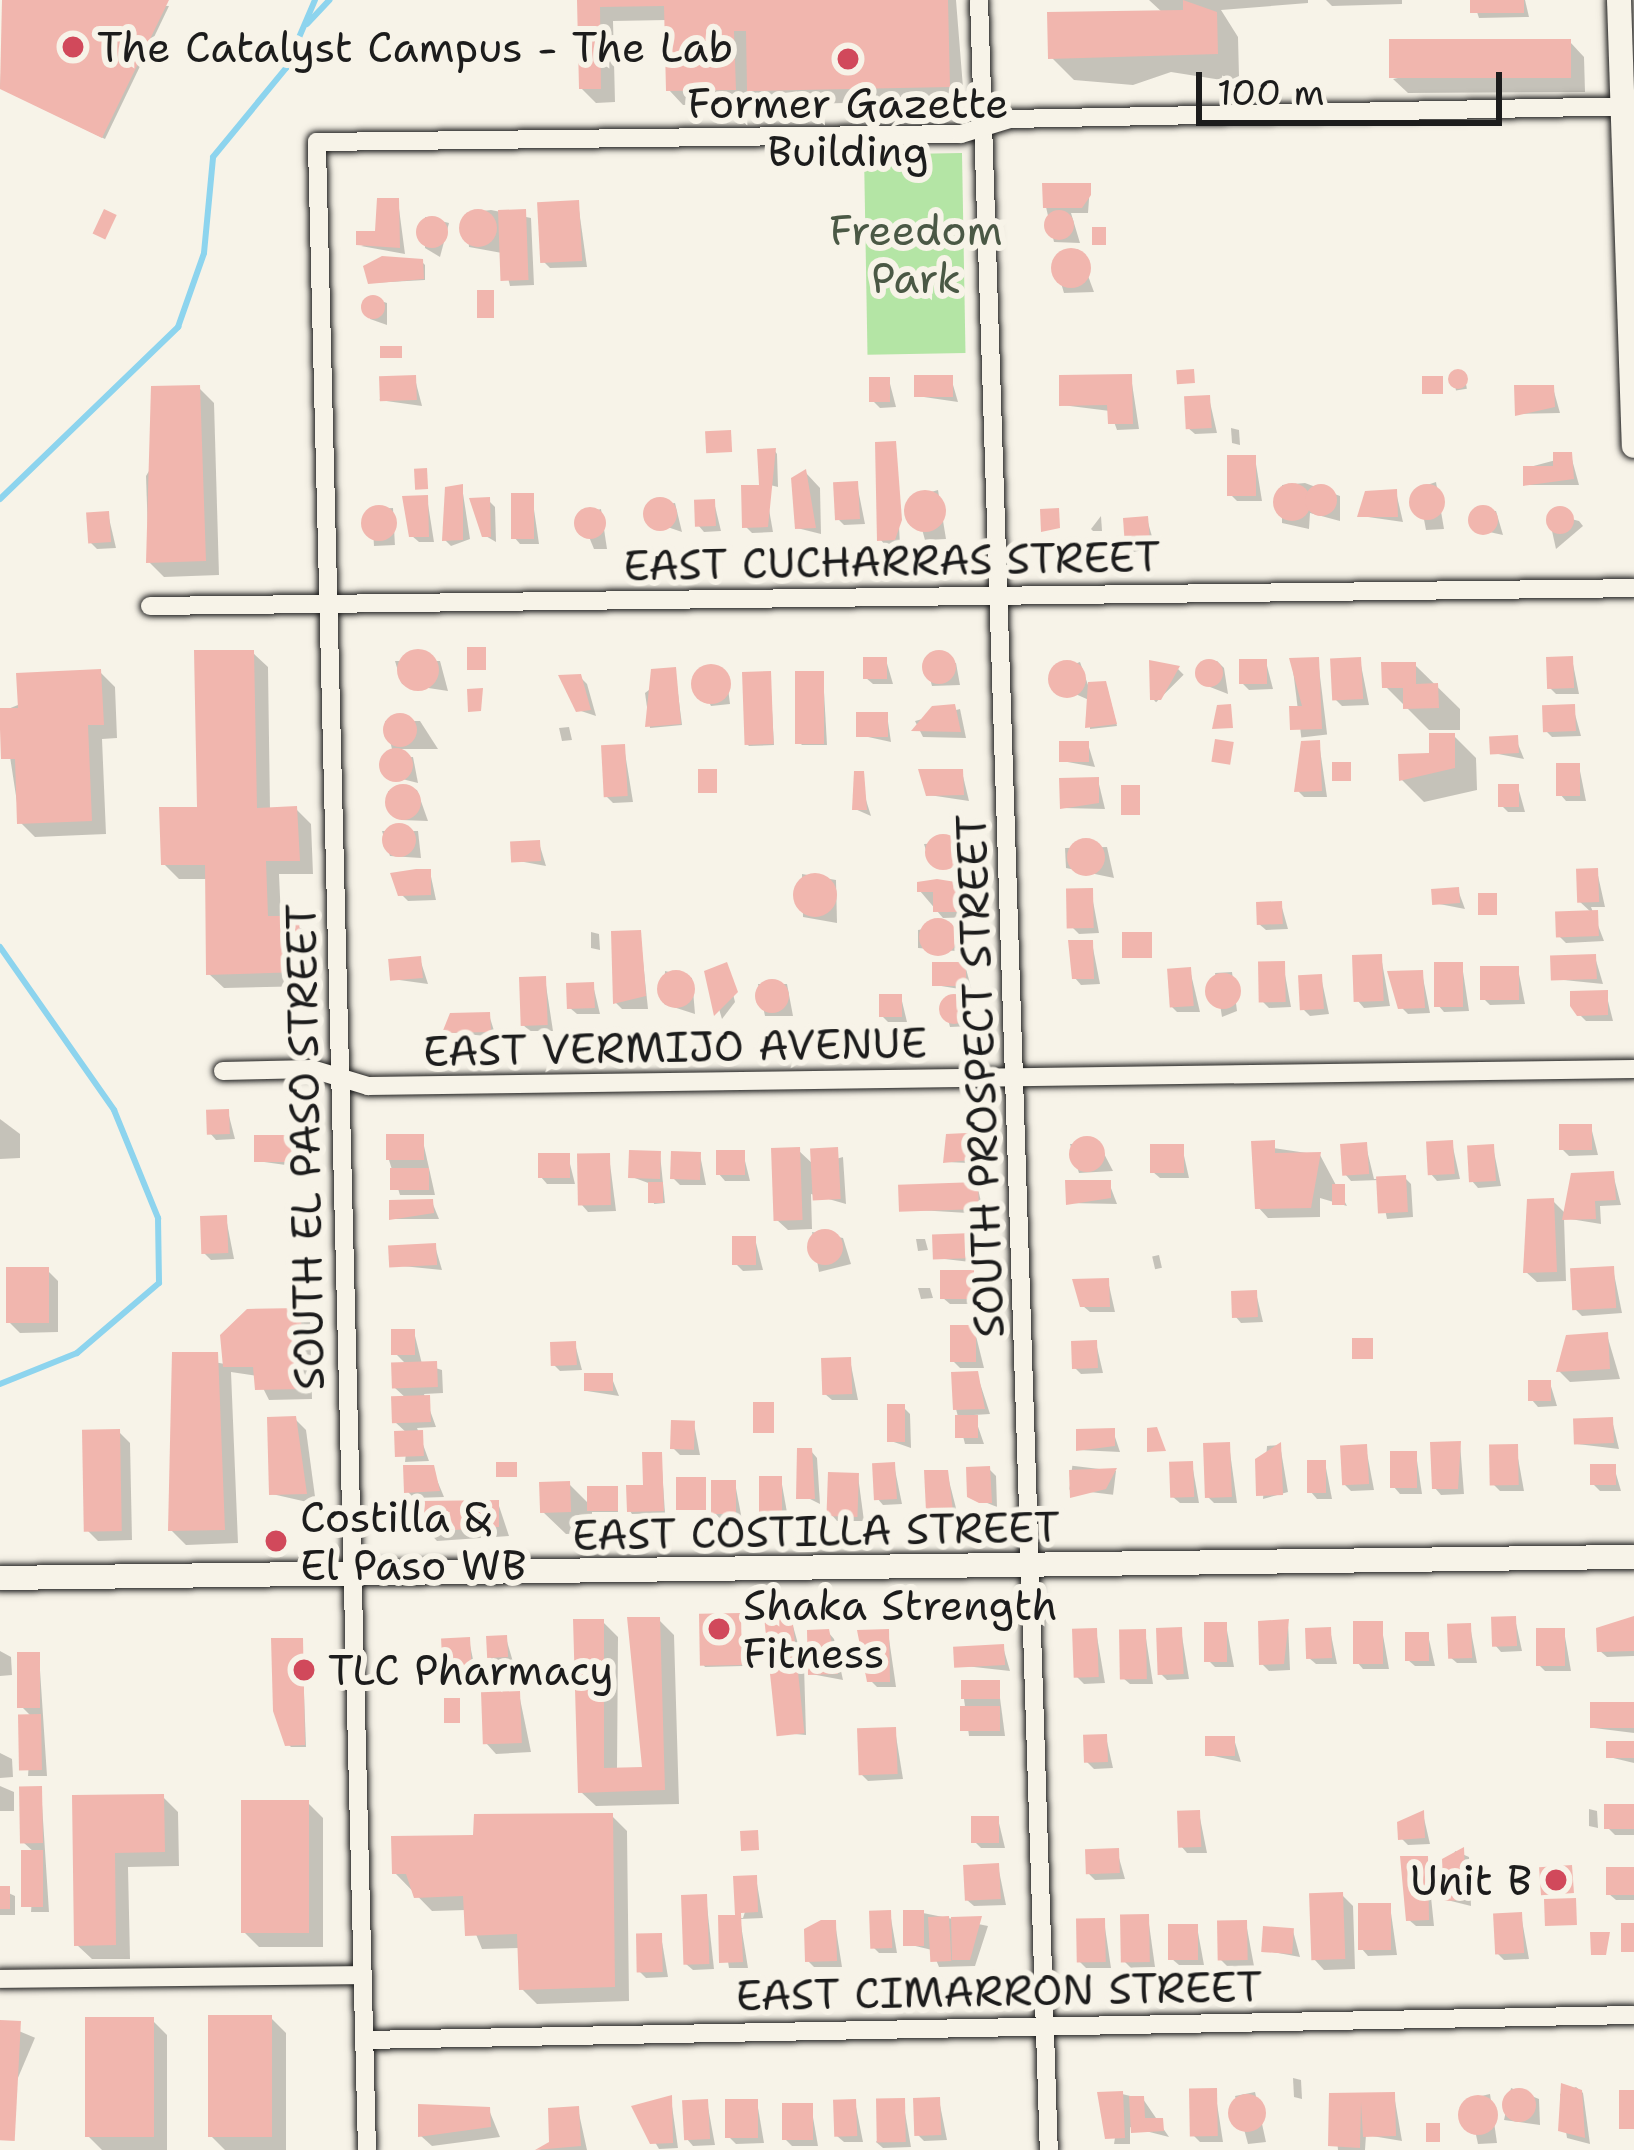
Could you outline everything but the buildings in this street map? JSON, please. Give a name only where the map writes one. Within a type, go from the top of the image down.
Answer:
[{"type":"street","name":"SOUTH PROSPECT STREET","points":[[979,0],[1048,2150]]},
{"type":"street","points":[[1619,0],[1628,107],[1634,446]]},
{"type":"street","points":[[982,127],[1628,107]]},
{"type":"street","name":"SOUTH EL PASO STREET","points":[[367,2150],[317,142],[982,127]]},
{"type":"street","name":"EAST CUCHARRAS STREET","points":[[150,606],[1634,588]]},
{"type":"street","name":"EAST VERMIJO AVENUE","points":[[223,1071],[338,1076],[368,1086],[1634,1070]]},
{"type":"street","name":"EAST COSTILLA STREET","points":[[0,1578],[351,1578],[1634,1557]]},
{"type":"street","points":[[0,1979],[362,1975]]},
{"type":"street","name":"EAST CIMARRON STREET","points":[[364,2040],[1634,2015]]},
{"type":"green space","name":"Freedom Park","points":[[962,153],[965,353],[868,355],[864,155]]},
{"type":"waterway","points":[[0,499],[178,327],[204,253],[213,157],[286,68],[315,0]]},
{"type":"waterway","points":[[307,24],[329,0]]},
{"type":"waterway","points":[[0,947],[114,1110],[158,1218],[159,1283],[77,1353],[0,1384]]},
{"type":"place","name":"The Catalyst Campus - The Lab","points":[[73,47]]},
{"type":"place","name":"Former Gazette Building","points":[[848,59]]},
{"type":"place","name":"Costilla & El Paso WB","points":[[276,1541]]},
{"type":"place","name":"Shaka Strength Fitness","points":[[719,1629]]},
{"type":"place","name":"TLC Pharmacy","points":[[304,1670]]},
{"type":"place","name":"Unit B","points":[[1556,1880]]}]
